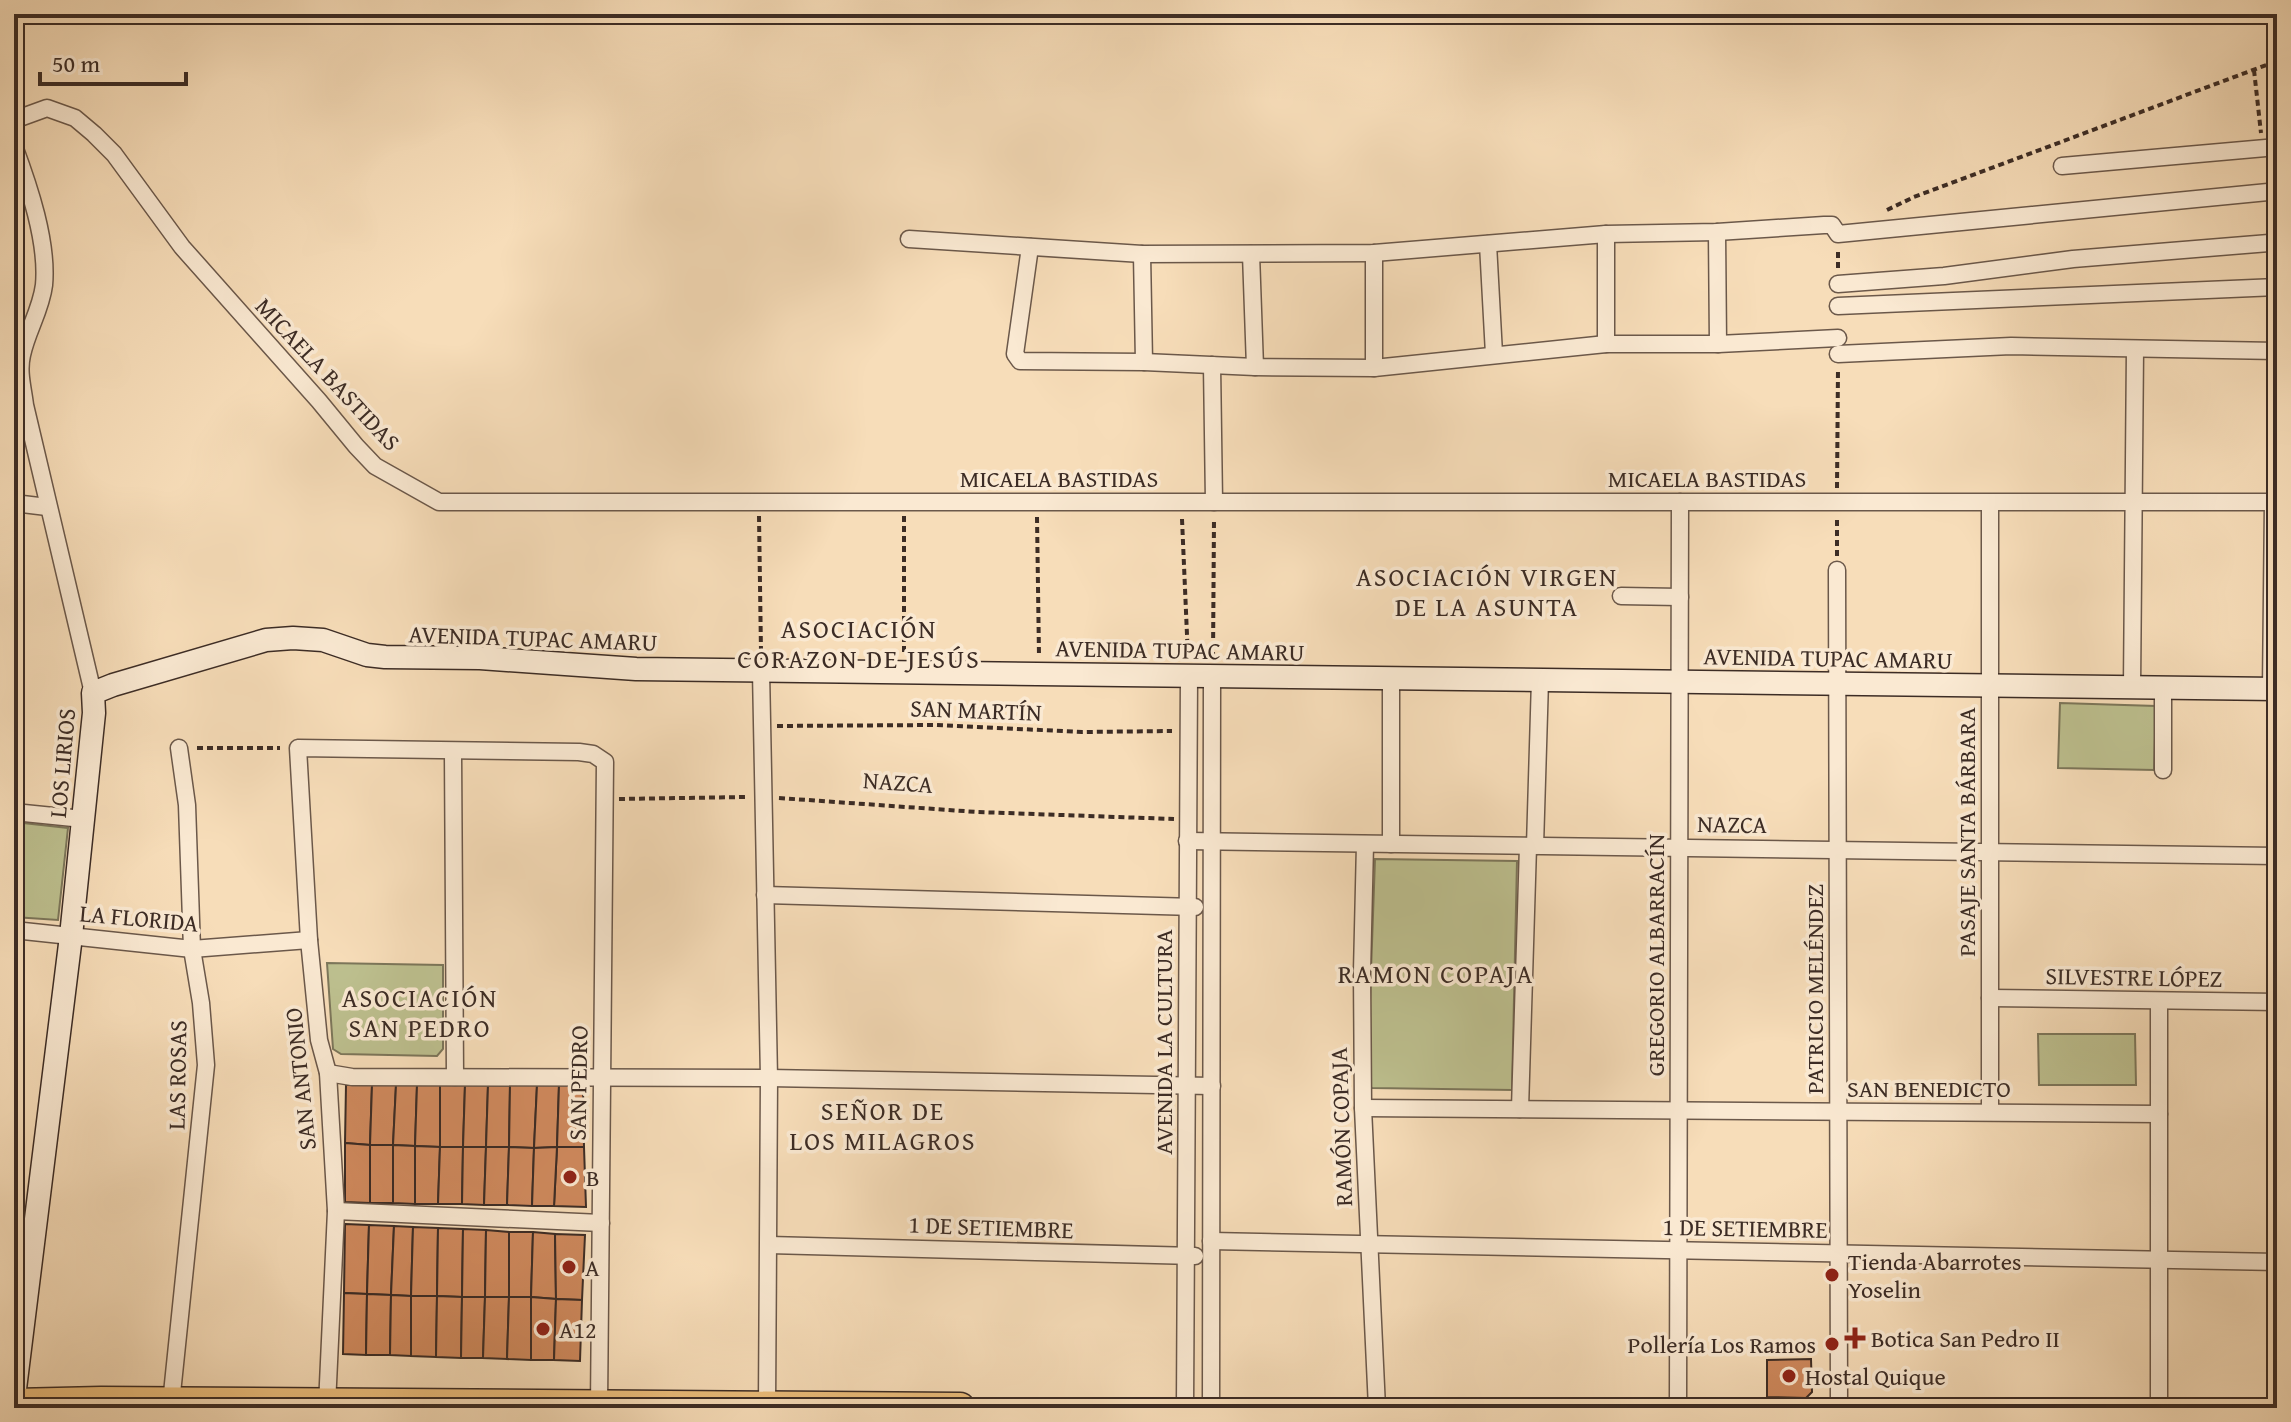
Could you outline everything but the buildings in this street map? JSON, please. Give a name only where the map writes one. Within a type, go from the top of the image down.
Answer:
[{"type":"highway","points":[[14,1404],[960,1408]]},
{"type":"street","name":"MICAELA BASTIDAS","points":[[14,120],[47,108],[75,118],[94,134],[114,154],[182,247],[356,446],[375,466],[439,502],[2275,502]]},
{"type":"street","name":"LOS LIRIOS","points":[[14,146],[37,220],[43,256],[44,283],[39,309],[21,337],[20,368],[25,405],[93,693],[94,713],[71,936],[14,1397]]},
{"type":"street","points":[[2062,166],[2277,147]]},
{"type":"street","points":[[909,239],[1142,254],[1374,253],[1606,234],[1717,232],[1824,225],[1832,225],[1838,234],[2268,192]]},
{"type":"street","points":[[1717,232],[1718,344]]},
{"type":"street","points":[[1606,234],[1606,344]]},
{"type":"street","points":[[1838,284],[1944,276],[2073,259],[2269,243]]},
{"type":"street","points":[[1488,244],[1494,354]]},
{"type":"street","points":[[1030,247],[1015,354],[1020,361],[1374,368],[1606,344],[2277,351]]},
{"type":"street","points":[[1374,253],[1374,368]]},
{"type":"street","points":[[1142,254],[1144,362]]},
{"type":"street","points":[[1251,254],[1255,367]]},
{"type":"street","points":[[1838,306],[2277,287]]},
{"type":"street","points":[[2132,687],[2135,349]]},
{"type":"street","points":[[1212,365],[1214,502]]},
{"type":"street","name":"GREGORIO ALBARRACÍN","points":[[1678,1408],[1680,502]]},
{"type":"street","points":[[2274,689],[2275,502]]},
{"type":"street","points":[[14,503],[47,507]]},
{"type":"street","name":"PASAJE SANTA BÁRBARA","points":[[1990,503],[1990,1112]]},
{"type":"street","name":"PATRICIO MELÉNDEZ","points":[[1837,570],[1839,1408]]},
{"type":"street","points":[[1621,596],[1680,597]]},
{"type":"street","name":"AVENIDA TUPAC AMARU","points":[[93,693],[266,640],[293,638],[323,640],[367,655],[413,659],[480,658],[636,669],[2274,689]]},
{"type":"street","points":[[761,671],[769,1078],[767,1407]]},
{"type":"street","name":"AVENIDA LA CULTURA","points":[[1185,1408],[1189,676]]},
{"type":"street","name":"AVENIDA LA CULTURA","points":[[1211,1408],[1212,676]]},
{"type":"street","points":[[1391,678],[1391,844]]},
{"type":"street","points":[[1520,1109],[1540,680]]},
{"type":"street","points":[[2163,688],[2163,770]]},
{"type":"street","name":"LAS ROSAS","points":[[171,1403],[206,1065],[204,1025],[192,949],[187,805],[179,748]]},
{"type":"street","points":[[298,748],[453,752],[455,1077]]},
{"type":"street","name":"SAN ANTONIO","points":[[298,748],[309,940],[319,1040],[328,1073],[336,1211],[327,1405]]},
{"type":"street","name":"SAN PEDRO","points":[[453,752],[579,752],[593,754],[605,762],[599,1406]]},
{"type":"street","points":[[14,812],[83,819]]},
{"type":"street","name":"NAZCA","points":[[1187,841],[2277,856]]},
{"type":"street","name":"RAMÓN COPAJA","points":[[1365,844],[1363,1108],[1377,1408]]},
{"type":"street","points":[[765,895],[1212,908]]},
{"type":"street","name":"LA FLORIDA","points":[[14,930],[192,949],[309,940]]},
{"type":"street","name":"SILVESTRE LÓPEZ","points":[[1990,998],[2277,1002]]},
{"type":"street","points":[[2159,1001],[2159,1408]]},
{"type":"street","points":[[328,1073],[352,1077],[769,1078],[1212,1086]]},
{"type":"street","name":"SAN BENEDICTO","points":[[1363,1108],[2159,1114]]},
{"type":"street","points":[[336,1211],[601,1223]]},
{"type":"street","name":"1 DE SETIEMBRE","points":[[769,1245],[1186,1256],[1211,1248],[1370,1244],[2277,1262]]},
{"type":"path","points":[[1876,215],[1914,197],[2277,61]]},
{"type":"path","points":[[1838,234],[1838,284]]},
{"type":"path","points":[[1837,570],[1838,346]]},
{"type":"path","points":[[759,502],[761,671]]},
{"type":"path","points":[[904,502],[904,673]]},
{"type":"path","points":[[1037,502],[1039,675]]},
{"type":"path","points":[[1181,502],[1189,676]]},
{"type":"path","points":[[1212,676],[1214,502]]},
{"type":"path","name":"SAN MARTÍN","points":[[763,727],[936,725],[1082,732],[1188,731]]},
{"type":"path","points":[[179,748],[298,748]]},
{"type":"path","name":"NAZCA","points":[[605,799],[765,797],[977,812],[1188,819]]},
{"type":"green space","points":[[2060,703],[2156,706],[2154,770],[2058,768]]},
{"type":"green space","points":[[14,822],[68,828],[58,920],[14,917]]},
{"type":"green space","points":[[1375,859],[1517,861],[1512,1090],[1372,1088],[1367,1084]]},
{"type":"green space","points":[[327,963],[443,965],[443,1049],[437,1056],[341,1054],[333,1049]]},
{"type":"green space","points":[[2038,1034],[2135,1034],[2136,1085],[2039,1085]]},
{"type":"place","name":"B","points":[[570,1177]]},
{"type":"place","name":"A","points":[[569,1267]]},
{"type":"place","name":"Tienda Abarrotes Yoselin","points":[[1832,1275]]},
{"type":"place","name":"A12","points":[[543,1329]]},
{"type":"place","name":"Botica San Pedro II","points":[[1855,1338]]},
{"type":"place","name":"Pollería Los Ramos","points":[[1832,1344]]},
{"type":"place","name":"Hostal Quique","points":[[1789,1376]]},
{"type":"district","name":"ASOCIACIÓN VIRGEN DE LA ASUNTA","points":[[1487,591]]},
{"type":"district","name":"ASOCIACIÓN CORAZON DE JESÚS","points":[[859,643]]},
{"type":"district","name":"RAMON COPAJA","points":[[1436,973]]},
{"type":"district","name":"ASOCIACIÓN SAN PEDRO","points":[[420,1012]]},
{"type":"district","name":"SEÑOR DE LOS MILAGROS","points":[[883,1125]]}]
